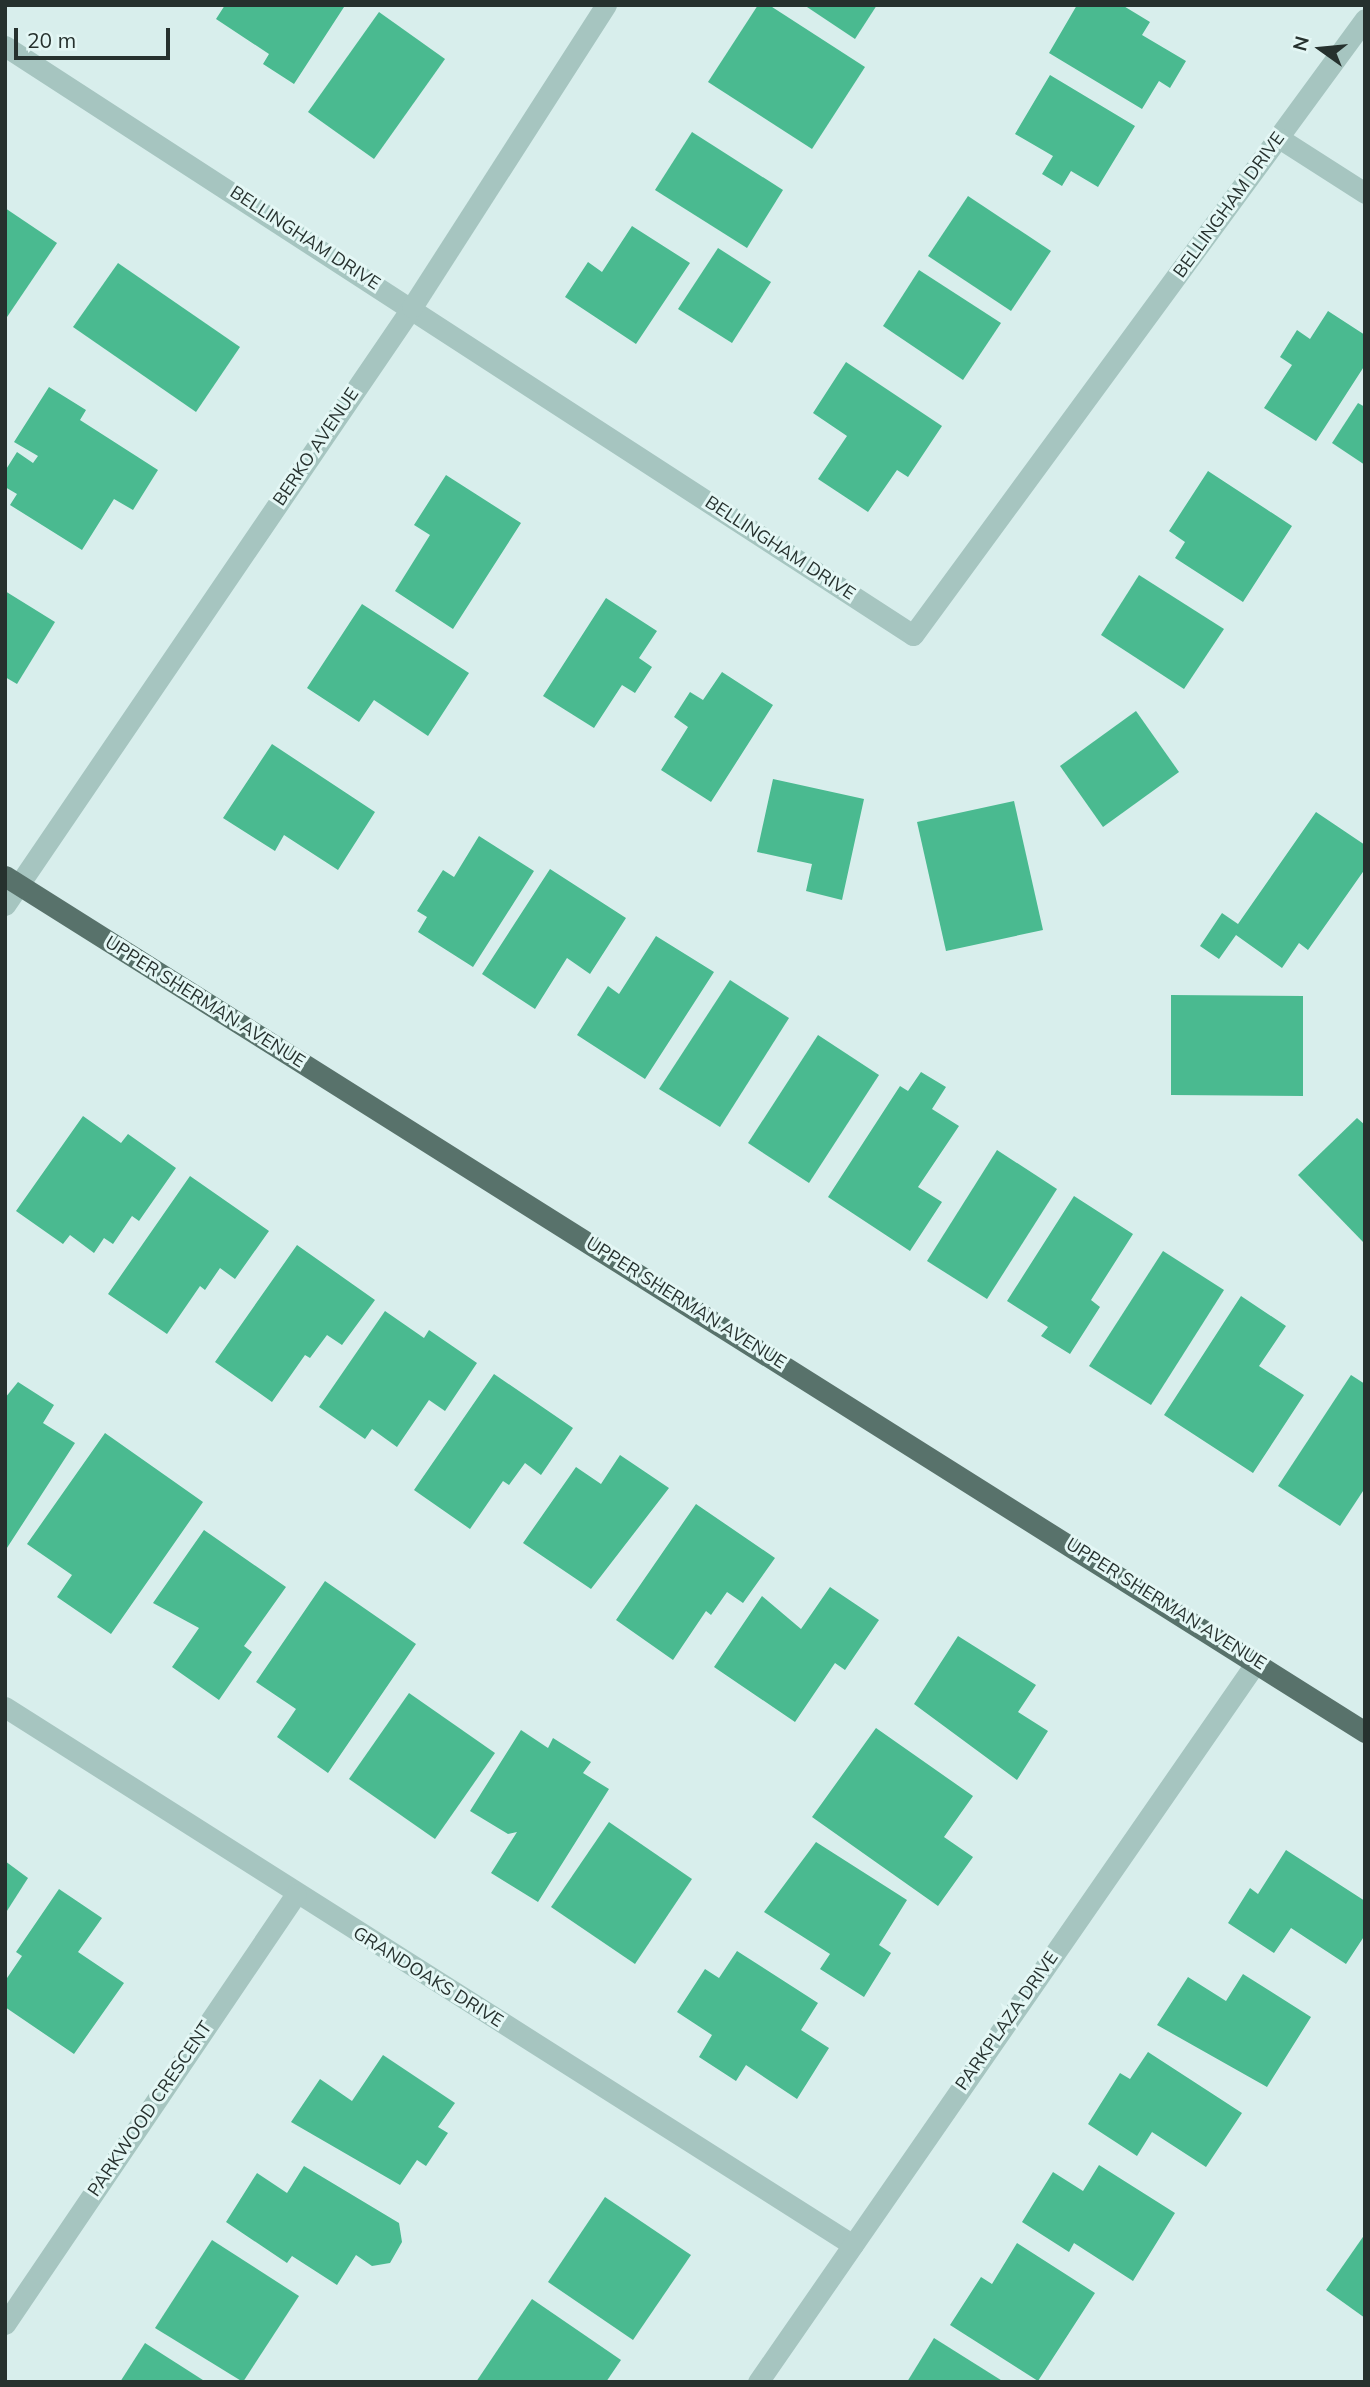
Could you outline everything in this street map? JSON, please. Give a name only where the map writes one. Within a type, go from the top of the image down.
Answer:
[{"type":"main road","name":"UPPER SHERMAN AVENUE","points":[[12,880],[1257,1661],[1365,1732]]},
{"type":"street","name":"BERKO AVENUE","points":[[5,905],[12,880],[412,307],[606,5]]},
{"type":"street","name":"BELLINGHAM DRIVE","points":[[5,46],[412,307],[913,635],[1365,19]]},
{"type":"street","points":[[1279,138],[1365,193]]},
{"type":"street","name":"PARKPLAZA DRIVE","points":[[758,2382],[1257,1661]]},
{"type":"street","name":"GRANDOAKS DRIVE","points":[[5,1707],[853,2245]]},
{"type":"street","name":"PARKWOOD CRESCENT","points":[[5,2324],[296,1894]]},
{"type":"building","points":[[225,5],[344,7],[294,84],[263,64],[269,54],[216,19]]},
{"type":"building","points":[[758,5],[769,5],[865,67],[812,149],[708,82]]},
{"type":"building","points":[[804,5],[877,5],[855,39]]},
{"type":"building","points":[[1077,5],[1122,5],[1150,22],[1142,35],[1186,61],[1170,88],[1159,81],[1142,109],[1049,53]]},
{"type":"building","points":[[379,12],[445,59],[374,159],[308,112]]},
{"type":"building","points":[[1050,75],[1135,126],[1098,187],[1071,171],[1062,186],[1042,174],[1053,156],[1015,134]]},
{"type":"building","points":[[692,132],[783,190],[747,248],[655,190]]},
{"type":"building","points":[[968,196],[1051,251],[1011,311],[928,256]]},
{"type":"building","points":[[5,208],[57,243],[5,320]]},
{"type":"building","points":[[632,226],[690,263],[636,344],[565,297],[588,262],[602,272]]},
{"type":"building","points":[[718,248],[771,282],[732,343],[678,309]]},
{"type":"building","points":[[118,263],[240,347],[196,412],[73,327]]},
{"type":"building","points":[[919,270],[1001,323],[963,380],[883,326]]},
{"type":"building","points":[[1328,311],[1365,335],[1365,365],[1316,441],[1264,408],[1292,365],[1280,357],[1297,330],[1310,339]]},
{"type":"building","points":[[846,362],[942,426],[908,477],[897,470],[868,512],[818,479],[847,436],[813,413]]},
{"type":"building","points":[[49,387],[86,410],[80,420],[158,470],[133,510],[114,499],[82,550],[10,505],[17,494],[5,487],[5,471],[17,452],[33,463],[38,456],[14,442]]},
{"type":"building","points":[[1358,403],[1365,407],[1365,465],[1332,443]]},
{"type":"building","points":[[1208,471],[1292,526],[1243,602],[1175,558],[1185,542],[1169,531]]},
{"type":"building","points":[[446,475],[521,523],[453,629],[395,591],[430,535],[414,525]]},
{"type":"building","points":[[1139,575],[1224,629],[1184,689],[1101,635]]},
{"type":"building","points":[[5,591],[55,622],[17,684],[5,677]]},
{"type":"building","points":[[606,598],[657,631],[639,658],[652,667],[635,693],[622,685],[594,728],[543,696]]},
{"type":"building","points":[[362,604],[469,673],[428,736],[374,700],[359,722],[307,688]]},
{"type":"building","points":[[722,672],[773,705],[711,802],[661,770],[688,727],[674,717],[690,692],[703,700]]},
{"type":"building","points":[[1136,711],[1179,772],[1103,827],[1060,766]]},
{"type":"building","points":[[272,744],[375,812],[338,870],[284,835],[275,851],[223,818]]},
{"type":"building","points":[[773,779],[864,799],[842,900],[806,891],[812,864],[757,852]]},
{"type":"building","points":[[1014,801],[1043,930],[946,951],[917,822]]},
{"type":"building","points":[[1316,812],[1365,845],[1365,869],[1308,950],[1299,943],[1282,968],[1236,935],[1219,959],[1200,946],[1222,913],[1238,924]]},
{"type":"building","points":[[479,836],[534,871],[473,967],[418,932],[427,917],[417,911],[443,870],[454,877]]},
{"type":"building","points":[[550,869],[626,918],[590,974],[567,958],[535,1009],[482,974]]},
{"type":"building","points":[[656,936],[714,972],[645,1079],[577,1035],[608,986],[619,994]]},
{"type":"building","points":[[730,980],[789,1018],[720,1127],[659,1089]]},
{"type":"building","points":[[1171,995],[1303,996],[1303,1096],[1171,1095]]},
{"type":"building","points":[[818,1035],[879,1075],[809,1183],[748,1143]]},
{"type":"building","points":[[921,1072],[946,1087],[932,1109],[959,1126],[918,1187],[942,1202],[910,1251],[828,1197],[900,1086],[908,1091]]},
{"type":"building","points":[[83,1116],[121,1143],[128,1134],[176,1168],[139,1221],[132,1216],[113,1244],[104,1238],[94,1253],[70,1235],[63,1244],[16,1211]]},
{"type":"building","points":[[1357,1118],[1365,1125],[1365,1244],[1298,1175]]},
{"type":"building","points":[[997,1150],[1057,1189],[987,1299],[927,1261]]},
{"type":"building","points":[[190,1176],[269,1231],[235,1279],[220,1268],[205,1290],[200,1286],[167,1334],[108,1294]]},
{"type":"building","points":[[1074,1196],[1133,1234],[1091,1300],[1100,1307],[1070,1354],[1041,1336],[1048,1327],[1007,1301]]},
{"type":"building","points":[[297,1245],[375,1300],[342,1345],[327,1335],[310,1358],[305,1355],[272,1402],[215,1362]]},
{"type":"building","points":[[1163,1251],[1224,1290],[1151,1405],[1089,1366]]},
{"type":"building","points":[[1241,1296],[1286,1326],[1259,1366],[1304,1395],[1253,1473],[1164,1415]]},
{"type":"building","points":[[385,1311],[424,1338],[429,1330],[477,1363],[445,1411],[429,1400],[397,1447],[372,1429],[365,1439],[319,1407]]},
{"type":"building","points":[[494,1374],[573,1428],[541,1475],[525,1463],[509,1485],[503,1481],[470,1529],[414,1490]]},
{"type":"building","points":[[1351,1375],[1365,1384],[1365,1488],[1340,1526],[1278,1486]]},
{"type":"building","points":[[18,1382],[54,1405],[43,1423],[75,1443],[5,1551],[5,1398]]},
{"type":"building","points":[[105,1433],[203,1502],[111,1634],[57,1597],[72,1575],[27,1544]]},
{"type":"building","points":[[620,1455],[669,1488],[591,1589],[523,1543],[576,1467],[601,1484]]},
{"type":"building","points":[[696,1504],[775,1558],[743,1603],[727,1592],[711,1615],[706,1611],[673,1660],[616,1620]]},
{"type":"building","points":[[204,1530],[286,1587],[244,1646],[252,1652],[219,1700],[172,1667],[199,1628],[153,1603]]},
{"type":"building","points":[[325,1581],[416,1644],[328,1773],[277,1737],[296,1709],[256,1682]]},
{"type":"building","points":[[830,1587],[879,1620],[845,1670],[835,1663],[795,1722],[714,1667],[762,1596],[801,1629]]},
{"type":"building","points":[[958,1636],[1036,1685],[1018,1712],[1048,1731],[1017,1780],[914,1704]]},
{"type":"building","points":[[409,1693],[495,1753],[435,1839],[349,1779]]},
{"type":"building","points":[[876,1728],[973,1796],[944,1837],[973,1857],[938,1906],[812,1817]]},
{"type":"building","points":[[521,1730],[548,1748],[553,1738],[591,1762],[583,1773],[609,1789],[538,1902],[491,1873],[517,1832],[508,1834],[470,1811]]},
{"type":"building","points":[[609,1822],[692,1879],[635,1964],[551,1907]]},
{"type":"building","points":[[816,1842],[907,1900],[879,1945],[891,1953],[864,1997],[820,1969],[830,1954],[764,1912]]},
{"type":"building","points":[[1286,1850],[1365,1901],[1365,1935],[1346,1964],[1291,1928],[1274,1953],[1228,1923],[1250,1888],[1258,1894]]},
{"type":"building","points":[[5,1861],[28,1878],[5,1914]]},
{"type":"building","points":[[59,1889],[102,1918],[78,1952],[124,1983],[74,2054],[5,2007],[5,1981],[22,1956],[16,1952]]},
{"type":"building","points":[[737,1951],[818,2003],[801,2030],[829,2048],[797,2099],[746,2065],[736,2081],[699,2057],[712,2035],[677,2012],[705,1969],[719,1978]]},
{"type":"building","points":[[1243,1974],[1311,2017],[1267,2087],[1157,2025],[1188,1977],[1226,2001]]},
{"type":"building","points":[[1148,2052],[1242,2113],[1206,2167],[1152,2132],[1137,2156],[1088,2124],[1120,2073],[1130,2079]]},
{"type":"building","points":[[383,2055],[455,2103],[438,2127],[448,2133],[426,2166],[417,2160],[400,2185],[291,2122],[320,2079],[352,2101]]},
{"type":"building","points":[[1099,2165],[1175,2213],[1133,2281],[1074,2243],[1069,2252],[1022,2222],[1053,2172],[1083,2191]]},
{"type":"building","points":[[304,2166],[399,2223],[402,2242],[390,2263],[372,2266],[356,2255],[337,2285],[292,2256],[287,2263],[226,2222],[257,2173],[287,2193]]},
{"type":"building","points":[[605,2197],[691,2255],[633,2340],[548,2282]]},
{"type":"building","points":[[1365,2234],[1365,2318],[1326,2290]]},
{"type":"building","points":[[212,2240],[299,2296],[243,2382],[155,2328]]},
{"type":"building","points":[[1017,2243],[1095,2293],[1038,2381],[950,2325],[981,2277],[992,2284]]},
{"type":"building","points":[[532,2299],[621,2360],[606,2382],[476,2382]]},
{"type":"building","points":[[934,2338],[1004,2382],[907,2382]]},
{"type":"building","points":[[145,2343],[206,2382],[120,2382]]}]
